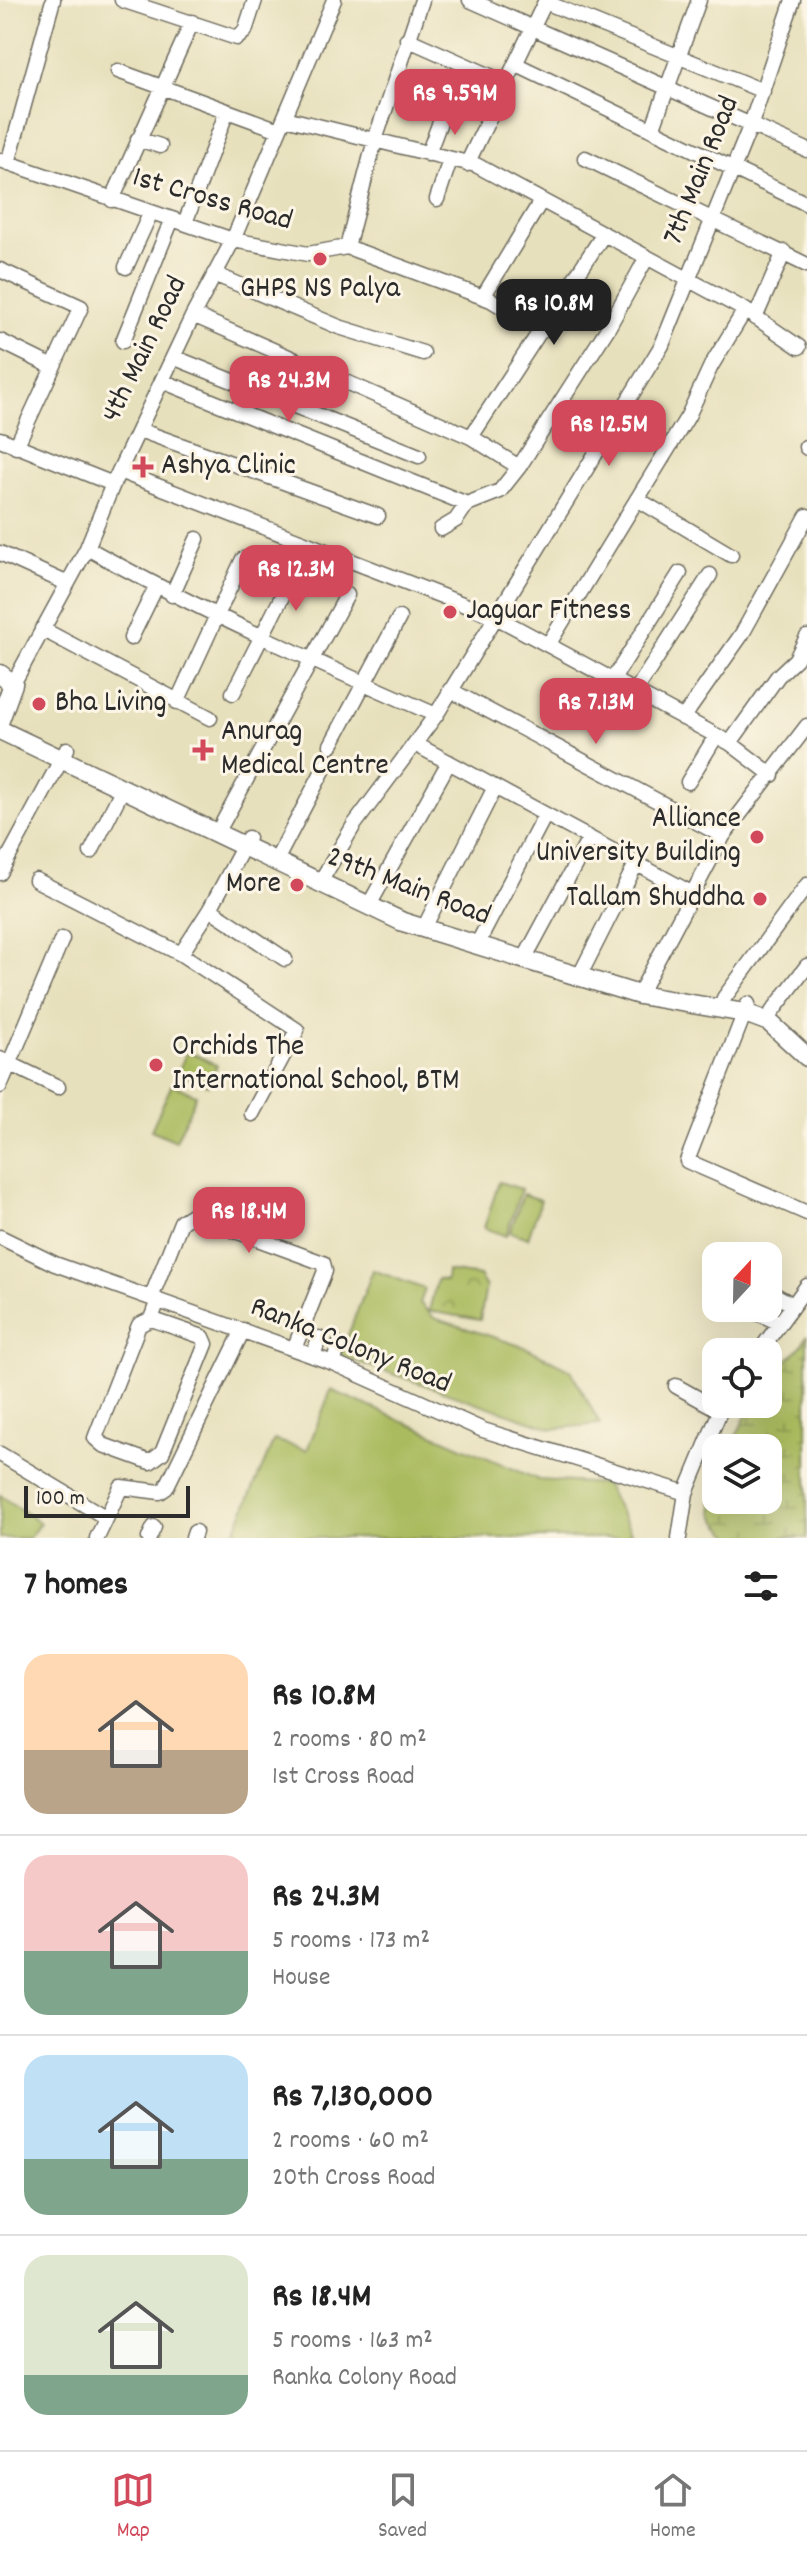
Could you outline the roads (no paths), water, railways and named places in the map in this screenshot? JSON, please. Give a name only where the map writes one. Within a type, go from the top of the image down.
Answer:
[{"type":"main road","name":"4th Main Road","points":[[1,722],[6,679]]},
{"type":"main road","name":"29th Main Road","points":[[1,722],[222,824],[245,842],[280,853],[321,880],[428,920],[643,987],[772,1012],[807,1042]]},
{"type":"main road","name":"29th Main Road","points":[[65,754],[123,788],[245,842],[403,922],[639,995],[722,1002]]},
{"type":"main road","name":"29th Main Road","points":[[746,1009],[769,1022],[807,1057]]},
{"type":"street","points":[[4,162],[53,0]]},
{"type":"street","points":[[122,0],[147,4],[192,22],[241,36],[255,0]]},
{"type":"street","name":"4th Main Road","points":[[6,679],[42,629],[87,548],[173,357],[233,240],[334,0]]},
{"type":"street","points":[[422,0],[375,140],[347,247],[483,297],[542,331]]},
{"type":"street","points":[[652,130],[699,0]]},
{"type":"street","name":"7th Main Road","points":[[321,880],[354,825],[436,715],[662,345],[751,124],[793,0]]},
{"type":"street","points":[[467,164],[546,1],[763,91]]},
{"type":"street","points":[[479,2],[527,28],[534,28],[807,150]]},
{"type":"street","points":[[112,200],[192,22]]},
{"type":"street","points":[[407,39],[506,83]]},
{"type":"street","points":[[515,64],[807,204]]},
{"type":"street","points":[[118,71],[227,111],[375,140],[476,165],[750,314],[799,347]]},
{"type":"street","points":[[428,154],[446,106]]},
{"type":"street","points":[[123,341],[227,111]]},
{"type":"street","points":[[138,139],[160,146]]},
{"type":"street","points":[[585,158],[807,265]]},
{"type":"street","points":[[437,199],[450,160]]},
{"type":"street","name":"1st Cross Road","points":[[4,162],[233,240],[308,254],[347,247]]},
{"type":"street","points":[[483,297],[541,201]]},
{"type":"street","points":[[126,267],[151,212]]},
{"type":"street","points":[[471,437],[603,235]]},
{"type":"street","points":[[548,645],[688,416],[711,366],[750,314],[784,252]]},
{"type":"street","points":[[441,529],[456,520],[467,504],[500,491],[519,467],[608,328],[646,259]]},
{"type":"street","points":[[0,270],[81,307],[16,447]]},
{"type":"street","points":[[214,274],[339,327],[423,353]]},
{"type":"street","points":[[193,315],[471,437],[519,467]]},
{"type":"street","points":[[0,341],[53,367]]},
{"type":"street","points":[[173,357],[419,456]]},
{"type":"street","points":[[162,381],[467,504]]},
{"type":"street","points":[[139,430],[378,516]]},
{"type":"street","points":[[0,439],[16,447],[116,478],[496,617],[730,743],[772,775]]},
{"type":"street","points":[[637,499],[731,555]]},
{"type":"street","points":[[683,718],[742,634],[807,516]]},
{"type":"street","points":[[172,595],[197,539]]},
{"type":"street","points":[[87,548],[172,595],[436,715]]},
{"type":"street","points":[[0,553],[66,583]]},
{"type":"street","points":[[177,702],[243,559]]},
{"type":"street","points":[[233,693],[294,573]]},
{"type":"street","points":[[612,681],[680,573]]},
{"type":"street","points":[[635,692],[710,575]]},
{"type":"street","points":[[131,638],[156,587]]},
{"type":"street","points":[[222,824],[347,595]]},
{"type":"street","points":[[331,745],[399,618]]},
{"type":"street","points":[[42,629],[210,718]]},
{"type":"street","points":[[730,743],[778,676],[796,659],[807,637]]},
{"type":"street","points":[[450,690],[723,836]]},
{"type":"street","points":[[643,987],[723,836],[807,726]]},
{"type":"street","points":[[688,782],[716,736]]},
{"type":"street","points":[[415,744],[691,893]]},
{"type":"street","points":[[0,873],[65,754]]},
{"type":"street","points":[[280,853],[328,761]]},
{"type":"street","points":[[373,898],[449,762]]},
{"type":"street","points":[[428,920],[495,787]]},
{"type":"street","points":[[91,852],[123,788]]},
{"type":"street","points":[[481,937],[545,815]]},
{"type":"street","points":[[528,952],[589,839]]},
{"type":"street","points":[[181,954],[210,909],[245,842]]},
{"type":"street","points":[[583,969],[636,864]]},
{"type":"street","points":[[36,880],[181,954],[297,1030],[252,1114]]},
{"type":"street","points":[[722,1002],[807,885]]},
{"type":"street","points":[[210,909],[285,959]]},
{"type":"street","points":[[0,1086],[5,1061],[62,939]]},
{"type":"street","points":[[772,1012],[807,966]]},
{"type":"street","points":[[746,1009],[687,1161],[807,1213]]},
{"type":"street","points":[[5,1061],[58,1087]]},
{"type":"street","points":[[151,1319],[181,1222],[192,1215],[323,1263],[325,1271],[294,1349]]},
{"type":"street","name":"Ranka Colony Road","points":[[0,1237],[55,1264],[333,1363],[483,1430],[686,1493]]},
{"type":"street","points":[[769,1338],[807,1286]]},
{"type":"street","points":[[782,1299],[793,1305]]},
{"type":"street","points":[[203,1337],[151,1319],[139,1325],[95,1438],[103,1445],[150,1462],[162,1453],[203,1356],[203,1337],[211,1319]]},
{"type":"street","points":[[97,1538],[118,1489],[128,1485],[164,1491],[243,1330]]},
{"type":"street","points":[[313,1356],[319,1338]]},
{"type":"street","points":[[333,1363],[339,1345]]},
{"type":"street","points":[[676,1386],[702,1398]]},
{"type":"street","points":[[679,1538],[686,1493],[717,1418]]},
{"type":"street","points":[[162,1453],[179,1460]]},
{"type":"street","points":[[0,1454],[105,1517]]},
{"type":"place","name":"GHPS NS Palya","points":[[320,259]]},
{"type":"place","name":"Ashya Clinic","points":[[143,467]]},
{"type":"place","name":"Jaguar Fitness","points":[[450,612]]},
{"type":"place","name":"Bha Living","points":[[39,704]]},
{"type":"place","name":"Anurag Medical Centre","points":[[203,750]]},
{"type":"place","name":"Alliance University Building","points":[[757,837]]},
{"type":"place","name":"More","points":[[297,885]]},
{"type":"place","name":"Tallam Shuddha","points":[[760,899]]},
{"type":"place","name":"Orchids The International School, BTM","points":[[156,1065]]}]
